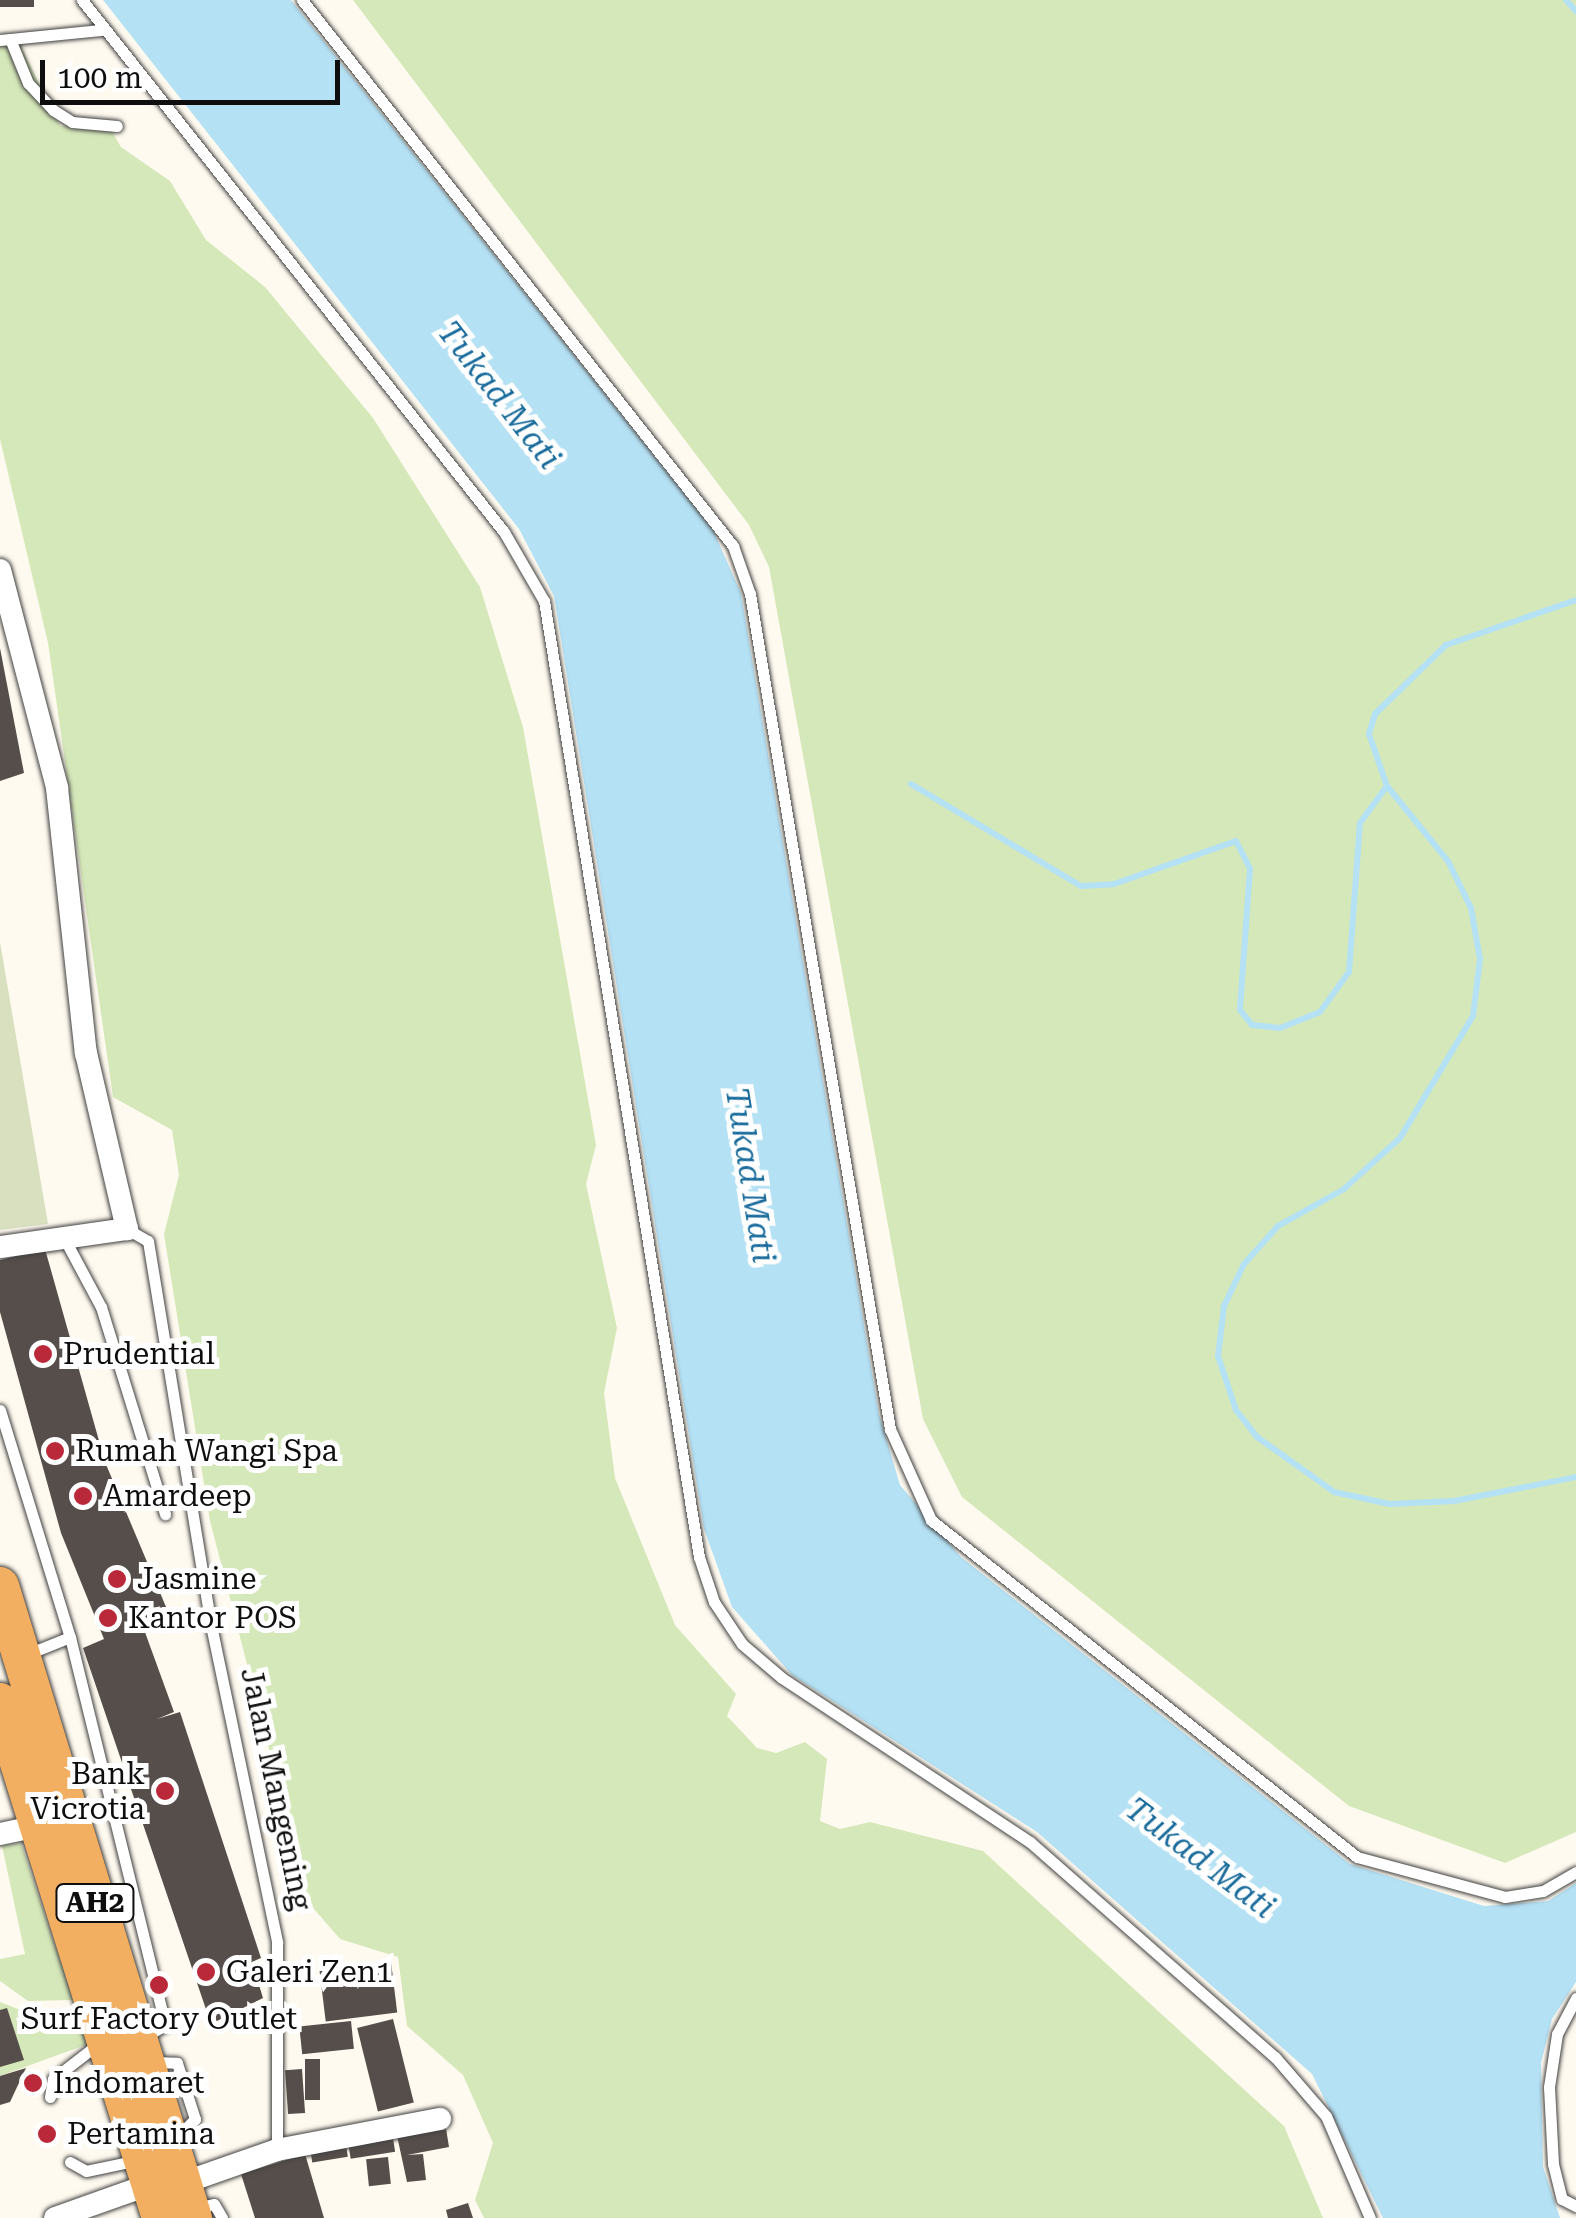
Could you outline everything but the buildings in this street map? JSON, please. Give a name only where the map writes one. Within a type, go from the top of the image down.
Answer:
[{"type":"highway","name":"AH2","points":[[0,1586],[77,1842],[129,2047]]},
{"type":"highway","name":"AH2","points":[[0,1702],[42,1825],[129,2047],[176,2192]]},
{"type":"street","points":[[0,570],[57,788],[86,1053],[126,1229],[0,1247]]},
{"type":"street","points":[[0,1834],[42,1825]]},
{"type":"street","points":[[55,2218],[176,2192],[277,2150],[440,2119]]},
{"type":"lane","points":[[82,0],[101,30],[504,532],[544,601],[699,1557],[714,1602],[742,1644],[782,1678],[1030,1842],[1275,2056],[1326,2116],[1370,2218]]},
{"type":"lane","points":[[302,0],[733,546],[750,594],[890,1429],[931,1520],[1357,1857],[1505,1897],[1543,1891],[1576,1872]]},
{"type":"lane","points":[[101,30],[5,39],[28,83],[52,110],[72,122],[118,126]]},
{"type":"lane","name":"Jalan Mangening","points":[[126,1229],[148,1241],[212,1630],[278,1942],[277,2150]]},
{"type":"lane","points":[[64,1238],[101,1307],[165,1514]]},
{"type":"lane","points":[[0,1410],[70,1637],[113,1828],[165,2026],[129,2047],[53,2079],[50,2097]]},
{"type":"lane","points":[[21,1656],[70,1637]]},
{"type":"lane","points":[[77,1842],[113,1828]]},
{"type":"lane","points":[[1576,1998],[1553,2060],[1550,2087],[1552,2164],[1562,2199],[1576,2206]]},
{"type":"lane","points":[[70,2162],[86,2171],[176,2192],[195,2118],[177,2064],[129,2047]]},
{"type":"green space","points":[[353,0],[1576,0],[1576,1832],[1505,1863],[1349,1806],[962,1497],[923,1419],[769,567],[749,525]]},
{"type":"green space","points":[[18,40],[60,126],[107,123],[121,147],[170,181],[206,240],[265,287],[373,418],[480,587],[523,727],[596,1145],[586,1184],[617,1328],[604,1393],[615,1478],[675,1625],[736,1694],[727,1716],[757,1748],[776,1753],[805,1742],[827,1759],[820,1821],[840,1829],[870,1822],[983,1851],[1284,2126],[1323,2218],[484,2218],[475,2200],[493,2143],[463,2075],[407,2026],[398,1957],[340,1939],[294,1886],[290,1830],[210,1521],[164,1234],[179,1175],[172,1130],[113,1097],[48,643],[0,439],[0,44]]},
{"type":"green space","points":[[0,942],[48,1224],[0,1230]]},
{"type":"green space","points":[[21,1843],[73,2000],[28,2001],[0,1981],[0,1959],[25,1954],[2,1846]]},
{"type":"green space","points":[[0,2002],[38,2017],[78,2014],[88,2044],[0,2076]]},
{"type":"water","points":[[103,0],[291,0],[713,530],[741,593],[879,1414],[900,1485],[961,1557],[1350,1864],[1484,1906],[1548,1901],[1576,1883],[1576,1982],[1552,2019],[1541,2063],[1543,2167],[1560,2218],[1383,2218],[1312,2074],[1037,1832],[792,1675],[732,1607],[704,1529],[554,596],[519,529]]},
{"type":"waterway","name":"Tukad Mati","points":[[1566,0],[1576,11]]},
{"type":"waterway","name":"Tukad Mati","points":[[1576,600],[1446,645],[1375,714],[1369,734],[1387,786],[1448,861],[1471,908],[1480,959],[1473,1016],[1400,1138],[1344,1189],[1278,1226],[1244,1264],[1224,1306],[1218,1356],[1236,1410],[1257,1437],[1334,1492],[1390,1504],[1454,1501],[1576,1477]]},
{"type":"waterway","points":[[911,784],[1081,886],[1114,884],[1236,841],[1250,869],[1240,1010],[1252,1025],[1280,1028],[1320,1012],[1349,972],[1360,823],[1387,786]]},
{"type":"place","name":"Prudential","points":[[43,1354]]},
{"type":"place","name":"Rumah Wangi Spa","points":[[55,1451]]},
{"type":"place","name":"Amardeep","points":[[83,1496]]},
{"type":"place","name":"Jasmine","points":[[117,1579]]},
{"type":"place","name":"Kantor POS","points":[[108,1618]]},
{"type":"place","name":"Bank Vicrotia","points":[[165,1791]]},
{"type":"place","name":"Galeri Zen1","points":[[206,1972]]},
{"type":"place","name":"Surf Factory Outlet","points":[[159,1985]]},
{"type":"place","name":"Indomaret","points":[[33,2083]]},
{"type":"place","name":"Pertamina","points":[[47,2134]]}]
